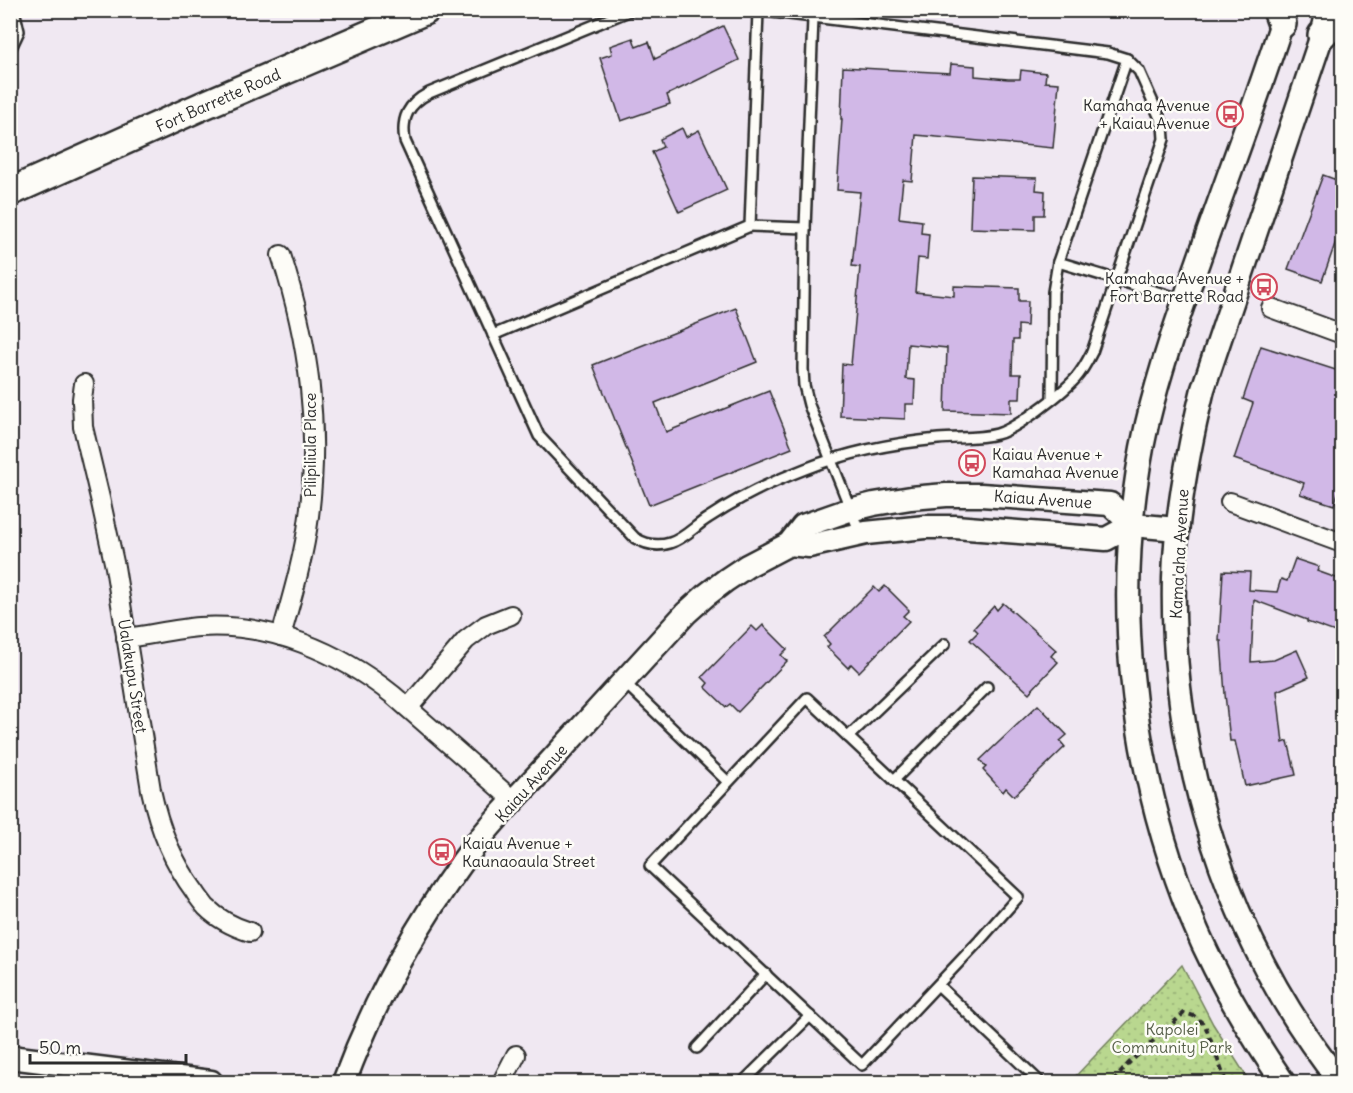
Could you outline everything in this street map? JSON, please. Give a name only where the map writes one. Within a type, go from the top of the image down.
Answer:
[{"type":"main road","name":"Fort Barrette Road","points":[[10,192],[202,106],[426,10]]},
{"type":"main road","points":[[1325,22],[1342,14]]},
{"type":"street","points":[[1282,15],[1159,376],[1138,475],[1132,525],[1129,626],[1132,676],[1147,776],[1178,882],[1214,966],[1237,1010],[1284,1083]]},
{"type":"street","name":"Kama'aha Avenue","points":[[1325,22],[1203,389],[1183,482],[1177,529],[1174,625],[1183,719],[1190,754],[1203,812],[1226,880],[1254,945],[1276,988],[1340,1083]]},
{"type":"street","name":"Pilipiliula Place","points":[[281,255],[292,290],[306,353],[313,436],[309,516],[302,556],[281,636]]},
{"type":"street","points":[[1271,308],[1342,334]]},
{"type":"street","name":"Ualakupu Street","points":[[84,384],[83,427],[115,567],[156,815],[175,862],[205,906],[228,923],[250,932]]},
{"type":"street","name":"Kaiau Avenue","points":[[344,1083],[372,1016],[395,970],[449,881],[479,839],[686,613],[705,596],[747,566],[789,544],[803,526],[874,504],[946,495],[981,495],[1110,504],[1132,525],[1106,539],[955,527],[925,527],[860,534],[809,546],[789,544]]},
{"type":"street","points":[[1230,502],[1342,543]]},
{"type":"street","points":[[1132,525],[1177,529]]},
{"type":"street","points":[[408,708],[466,640],[486,625],[510,615]]},
{"type":"street","points":[[126,638],[199,627],[245,629],[308,644],[331,654],[374,679],[514,801]]},
{"type":"street","points":[[502,1083],[516,1055]]},
{"type":"street","points":[[10,1057],[211,1083]]},
{"type":"lane","points":[[10,50],[19,32],[14,10]]},
{"type":"lane","points":[[632,10],[429,93],[413,104],[407,112],[403,131],[405,141],[539,436],[628,531],[642,542],[669,544],[740,499],[784,477],[831,460],[905,443],[998,434],[1016,426],[1052,398],[1076,378],[1092,352],[1165,133],[1139,71],[1127,59],[1108,53],[756,11],[750,226]]},
{"type":"lane","points":[[813,18],[802,369],[809,405],[860,534]]},
{"type":"lane","points":[[1052,398],[1053,292],[1058,262],[1127,59]]},
{"type":"lane","points":[[493,335],[750,226],[805,228]]},
{"type":"lane","points":[[1058,262],[1184,300]]},
{"type":"lane","points":[[848,737],[945,644]]},
{"type":"lane","points":[[624,682],[728,782]]},
{"type":"lane","points":[[894,780],[987,687]]},
{"type":"lane","points":[[807,698],[848,737],[1018,897],[862,1065],[650,866],[807,698]]},
{"type":"lane","points":[[697,1048],[766,974]]},
{"type":"lane","points":[[938,985],[1039,1081]]},
{"type":"lane","points":[[743,1083],[810,1016]]},
{"type":"path","points":[[1113,1083],[1128,1064],[1184,1013],[1194,1016],[1206,1025],[1227,1083]]},
{"type":"green space","name":"Kapolei Community Park","points":[[1182,965],[1213,1024],[1250,1082],[1070,1082]]},
{"type":"building","points":[[723,26],[739,60],[667,95],[670,104],[621,121],[600,58],[612,54],[610,46],[633,38],[636,47],[649,42],[655,59]]},
{"type":"building","points":[[951,64],[975,66],[975,76],[1020,79],[1021,70],[1046,73],[1045,82],[1059,83],[1053,148],[916,135],[912,181],[903,180],[899,218],[922,221],[921,233],[929,234],[927,259],[918,258],[915,292],[954,296],[954,286],[1019,288],[1019,301],[1028,301],[1027,326],[1018,325],[1018,340],[1013,340],[1012,374],[1021,374],[1020,399],[1011,399],[1011,413],[945,411],[947,348],[908,344],[906,379],[915,380],[914,404],[905,404],[905,419],[840,416],[842,364],[851,365],[860,267],[852,266],[860,192],[837,190],[843,67],[950,73]]},
{"type":"building","points":[[682,128],[686,137],[699,130],[727,190],[679,212],[652,152],[663,147],[660,139]]},
{"type":"building","points":[[1323,175],[1342,182],[1342,224],[1322,281],[1288,269]]},
{"type":"building","points":[[972,176],[1037,178],[1036,190],[1045,191],[1044,215],[1035,215],[1035,230],[970,228]]},
{"type":"building","points":[[736,308],[757,362],[655,403],[666,432],[769,391],[792,448],[649,505],[593,365]]},
{"type":"building","points":[[1261,346],[1342,372],[1342,494],[1338,493],[1334,505],[1300,494],[1304,483],[1234,459],[1253,403],[1243,399]]},
{"type":"building","points":[[1295,559],[1319,567],[1317,571],[1342,580],[1342,633],[1307,622],[1307,620],[1254,600],[1251,662],[1274,660],[1297,650],[1309,677],[1277,691],[1283,743],[1288,741],[1296,775],[1245,786],[1235,741],[1230,741],[1221,641],[1219,641],[1223,571],[1250,572],[1249,590],[1277,592],[1281,579],[1287,581]]},
{"type":"building","points":[[885,586],[909,610],[903,616],[909,621],[859,672],[851,664],[848,668],[827,647],[830,644],[824,637],[874,587],[879,592]]},
{"type":"building","points":[[1003,603],[1056,650],[1051,656],[1058,662],[1029,693],[970,640],[978,632],[974,628],[994,606],[997,610]]},
{"type":"building","points":[[763,625],[787,649],[781,655],[787,661],[738,712],[730,704],[726,707],[705,687],[708,683],[702,677],[752,626],[757,631]]},
{"type":"building","points":[[1038,705],[1067,735],[1060,741],[1065,747],[1014,796],[1006,788],[1003,792],[983,770],[986,767],[980,760]]},
{"type":"place","name":"Kamahaa Avenue + Kaiau Avenue","points":[[1230,114]]},
{"type":"place","name":"Kamahaa Avenue + Fort Barrette Road","points":[[1264,287]]},
{"type":"place","name":"Kaiau Avenue + Kamahaa Avenue","points":[[972,463]]},
{"type":"place","name":"Kaiau Avenue + Kaunaoaula Street","points":[[442,852]]}]
